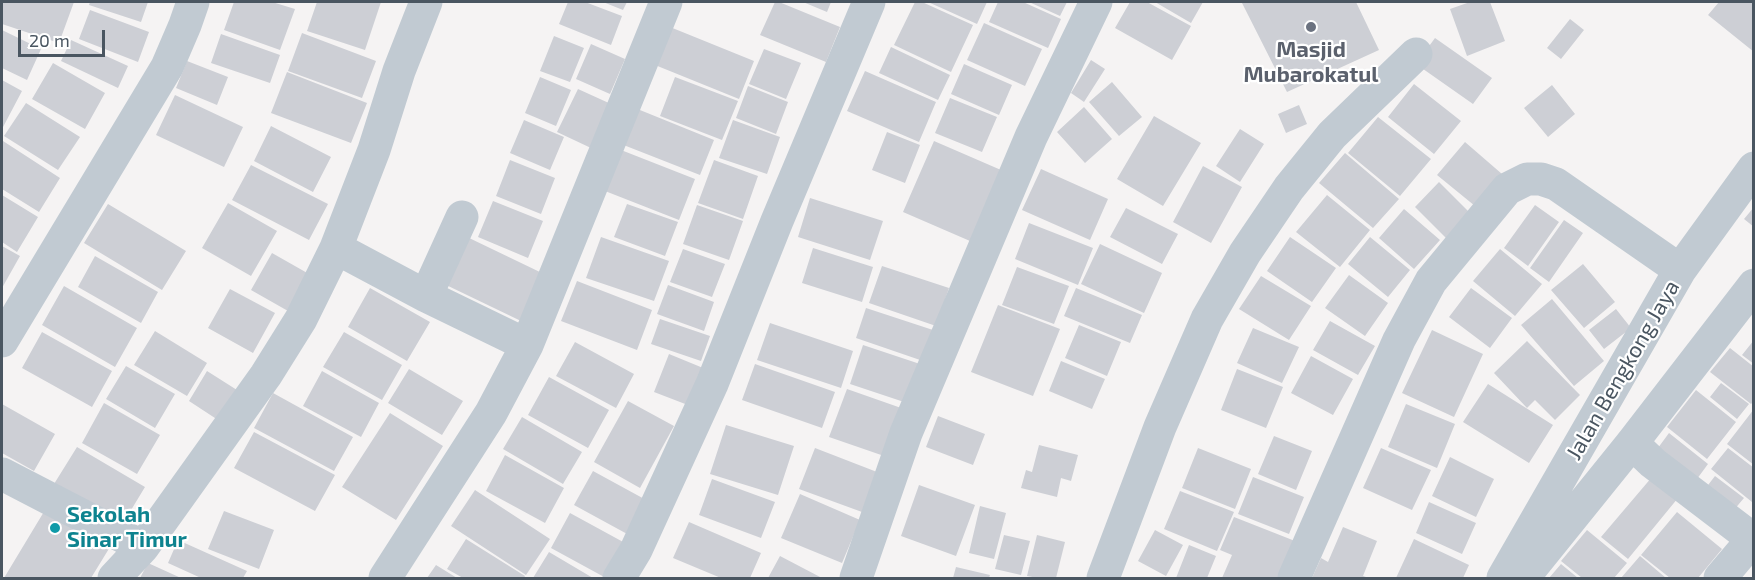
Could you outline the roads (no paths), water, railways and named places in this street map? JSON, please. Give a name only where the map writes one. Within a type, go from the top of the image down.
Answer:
[{"type":"street","points":[[2,341],[167,67],[193,2]]},
{"type":"street","points":[[114,579],[143,547],[266,375],[300,319],[336,248],[374,150],[399,71],[426,2]]},
{"type":"street","points":[[385,579],[491,413],[527,345],[666,2]]},
{"type":"street","points":[[619,579],[636,550],[712,384],[777,221],[869,2]]},
{"type":"street","points":[[856,579],[906,433],[1031,137],[1096,2]]},
{"type":"street","points":[[1109,576],[1160,427],[1207,319],[1245,253],[1289,188],[1332,135],[1416,54]]},
{"type":"street","name":"Jalan Bengkong Jaya","points":[[1503,579],[1680,270],[1754,168]]},
{"type":"street","points":[[1294,579],[1399,340],[1431,281],[1507,189],[1527,179],[1541,179],[1556,184],[1680,270]]},
{"type":"street","points":[[426,296],[462,217]]},
{"type":"street","points":[[336,248],[426,296],[527,345]]},
{"type":"street","points":[[1523,579],[1754,285]]},
{"type":"street","points":[[1632,443],[1653,463],[1753,539],[1720,579]]},
{"type":"street","points":[[2,474],[143,547]]},
{"type":"place","name":"Masjid Mubarokatul","points":[[1311,27]]},
{"type":"place","name":"Sekolah Sinar Timur","points":[[55,528]]}]
